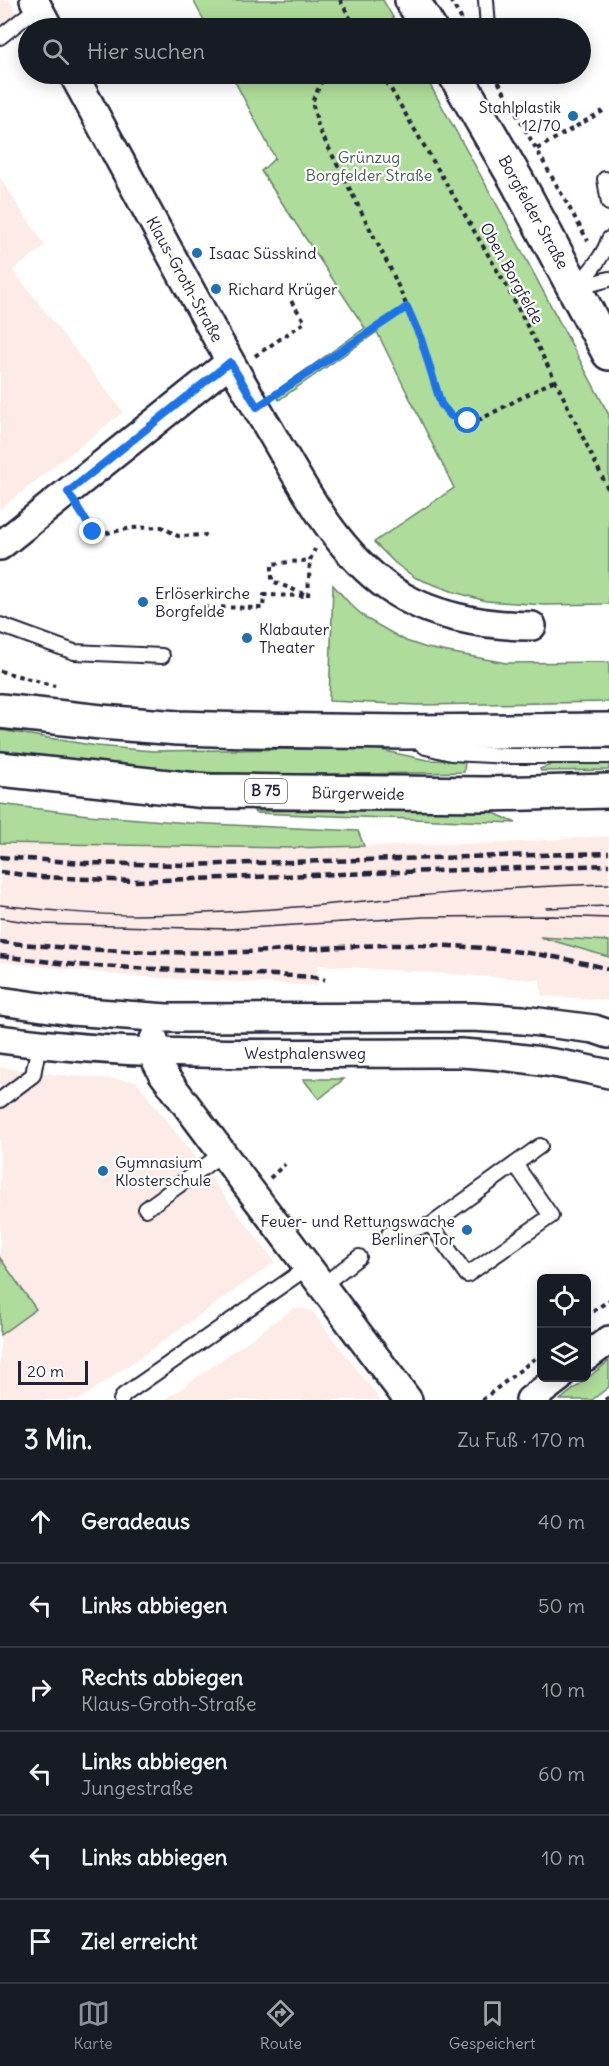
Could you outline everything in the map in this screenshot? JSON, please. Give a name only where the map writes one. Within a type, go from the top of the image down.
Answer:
[{"type":"main road","points":[[412,0],[423,18]]},
{"type":"main road","name":"Borgfelder Straße","points":[[462,84],[576,288],[609,353]]},
{"type":"main road","points":[[0,688],[101,722]]},
{"type":"main road","points":[[0,711],[178,728],[406,732],[609,730]]},
{"type":"main road","name":"Bürgerweide","points":[[0,769],[206,791],[486,794],[609,791]]},
{"type":"street","name":"Klaus-Groth-Straße","points":[[78,84],[230,362],[318,511],[346,548],[372,575],[398,594],[435,611],[494,624],[532,626]]},
{"type":"street","points":[[0,546],[230,362]]},
{"type":"street","points":[[0,1001],[70,1011],[167,1018],[472,1017],[594,1029],[609,1034]]},
{"type":"street","points":[[167,1018],[156,1034],[152,1053],[163,1074],[408,1400]]},
{"type":"street","name":"Westphalensweg","points":[[0,1039],[152,1053],[471,1053],[543,1060],[609,1074]]},
{"type":"street","points":[[591,1353],[609,1340]]},
{"type":"street","points":[[530,1400],[553,1382]]},
{"type":"lane","points":[[486,0],[487,18]]},
{"type":"lane","points":[[0,37],[18,26]]},
{"type":"lane","points":[[605,179],[609,203]]},
{"type":"lane","points":[[576,288],[603,257],[609,239]]},
{"type":"lane","points":[[576,288],[609,279]]},
{"type":"lane","points":[[0,625],[74,652],[162,656]]},
{"type":"lane","points":[[406,732],[426,747],[451,753],[510,756],[609,756]]},
{"type":"lane","points":[[0,1100],[33,1075],[39,1044]]},
{"type":"lane","points":[[389,1234],[431,1225],[540,1146]]},
{"type":"lane","points":[[146,1209],[223,1154]]},
{"type":"lane","points":[[431,1225],[467,1275],[542,1222],[551,1215],[515,1164]]},
{"type":"lane","points":[[121,1400],[124,1395],[315,1276],[359,1257]]},
{"type":"path","points":[[340,0],[350,18]]},
{"type":"path","points":[[450,0],[461,18]]},
{"type":"path","points":[[321,84],[312,102],[319,129],[392,272],[421,339],[441,404],[451,416],[468,421],[481,419],[555,380]]},
{"type":"path","name":"Oben Borgfelde","points":[[388,84],[502,277],[609,491]]},
{"type":"path","points":[[500,84],[536,149],[603,257]]},
{"type":"path","points":[[536,149],[603,111]]},
{"type":"path","points":[[272,345],[305,322],[290,298]]},
{"type":"path","points":[[257,407],[407,307]]},
{"type":"path","points":[[68,492],[93,532],[102,534],[132,528],[162,527],[178,536],[208,535]]},
{"type":"path","points":[[310,560],[308,596],[272,581],[272,564],[310,560]]},
{"type":"path","points":[[203,607],[263,608],[264,595],[308,596]]},
{"type":"path","points":[[265,1182],[285,1164]]},
{"type":"path","points":[[591,1313],[609,1300]]},
{"type":"path","points":[[482,1400],[537,1357]]},
{"type":"path","points":[[605,1400],[609,1397]]},
{"type":"shaded area","points":[[0,0],[9,0],[19,18],[18,27],[0,40]]},
{"type":"shaded area","points":[[0,178],[45,246],[13,270],[123,412],[0,509]]},
{"type":"shaded area","points":[[609,836],[609,941],[543,938],[609,957],[609,1000],[542,996],[540,980],[318,965],[317,986],[128,976],[0,962],[0,843],[292,848],[503,843]]},
{"type":"shaded area","name":"Gymnasium Klosterschule","points":[[0,1067],[136,1081],[275,1262],[79,1400],[0,1400]]},
{"type":"shaded area","points":[[294,1308],[311,1310],[380,1400],[165,1400]]},
{"type":"green space","points":[[193,0],[383,0],[393,18],[203,18]]},
{"type":"green space","name":"Grünzug Borgfelder Straße","points":[[236,84],[430,84],[609,415],[609,604],[544,605],[486,601],[416,578],[396,564],[374,542],[454,488],[377,332],[279,400],[275,392],[365,328],[261,171],[275,158]]},
{"type":"green space","points":[[333,585],[367,619],[406,641],[427,648],[506,663],[609,662],[609,702],[417,705],[329,701]]},
{"type":"green space","points":[[0,730],[97,746],[152,751],[371,748],[427,760],[465,761],[464,772],[299,774],[200,772],[125,766],[0,751]]},
{"type":"green space","points":[[609,762],[609,770],[541,771],[540,769],[556,763]]},
{"type":"green space","points":[[0,804],[88,815],[189,823],[358,831],[364,846],[292,848],[0,843]]},
{"type":"green space","points":[[485,809],[516,823],[255,813],[254,811]]},
{"type":"green space","points":[[540,937],[609,941],[609,957]]},
{"type":"green space","points":[[303,1079],[344,1079],[319,1099]]},
{"type":"green space","points":[[0,1258],[36,1309],[0,1335]]},
{"type":"green space","points":[[609,1361],[609,1387],[592,1400],[560,1400],[583,1382],[591,1382],[591,1375]]},
{"type":"tram line","points":[[0,905],[102,914],[195,914],[491,890],[609,884]]},
{"type":"tram line","points":[[546,908],[609,906]]},
{"type":"tram line","points":[[0,918],[40,924],[229,929],[423,917],[609,918]]},
{"type":"railway","points":[[0,857],[85,863],[185,865],[609,853]]},
{"type":"railway","points":[[0,872],[42,877],[134,881],[609,865]]},
{"type":"railway","points":[[0,942],[151,952],[259,951],[387,945],[443,946],[527,953],[609,969]]},
{"type":"railway","points":[[0,956],[76,965],[314,977],[325,980]]},
{"type":"place","name":"Stahlplastik 12/70","points":[[573,116]]},
{"type":"place","name":"Isaac Süsskind","points":[[197,253]]},
{"type":"place","name":"Richard Krüger","points":[[216,289]]},
{"type":"place","name":"Erlöserkirche Borgfelde","points":[[143,602]]},
{"type":"place","name":"Klabauter Theater","points":[[247,638]]},
{"type":"place","name":"Gymnasium Klosterschule","points":[[103,1171]]},
{"type":"place","name":"Feuer- und Rettungswache Berliner Tor","points":[[467,1230]]},
{"type":"route","points":[[93,532],[68,492],[230,362],[257,407],[407,307],[421,339],[441,404],[451,416],[468,421]]}]
